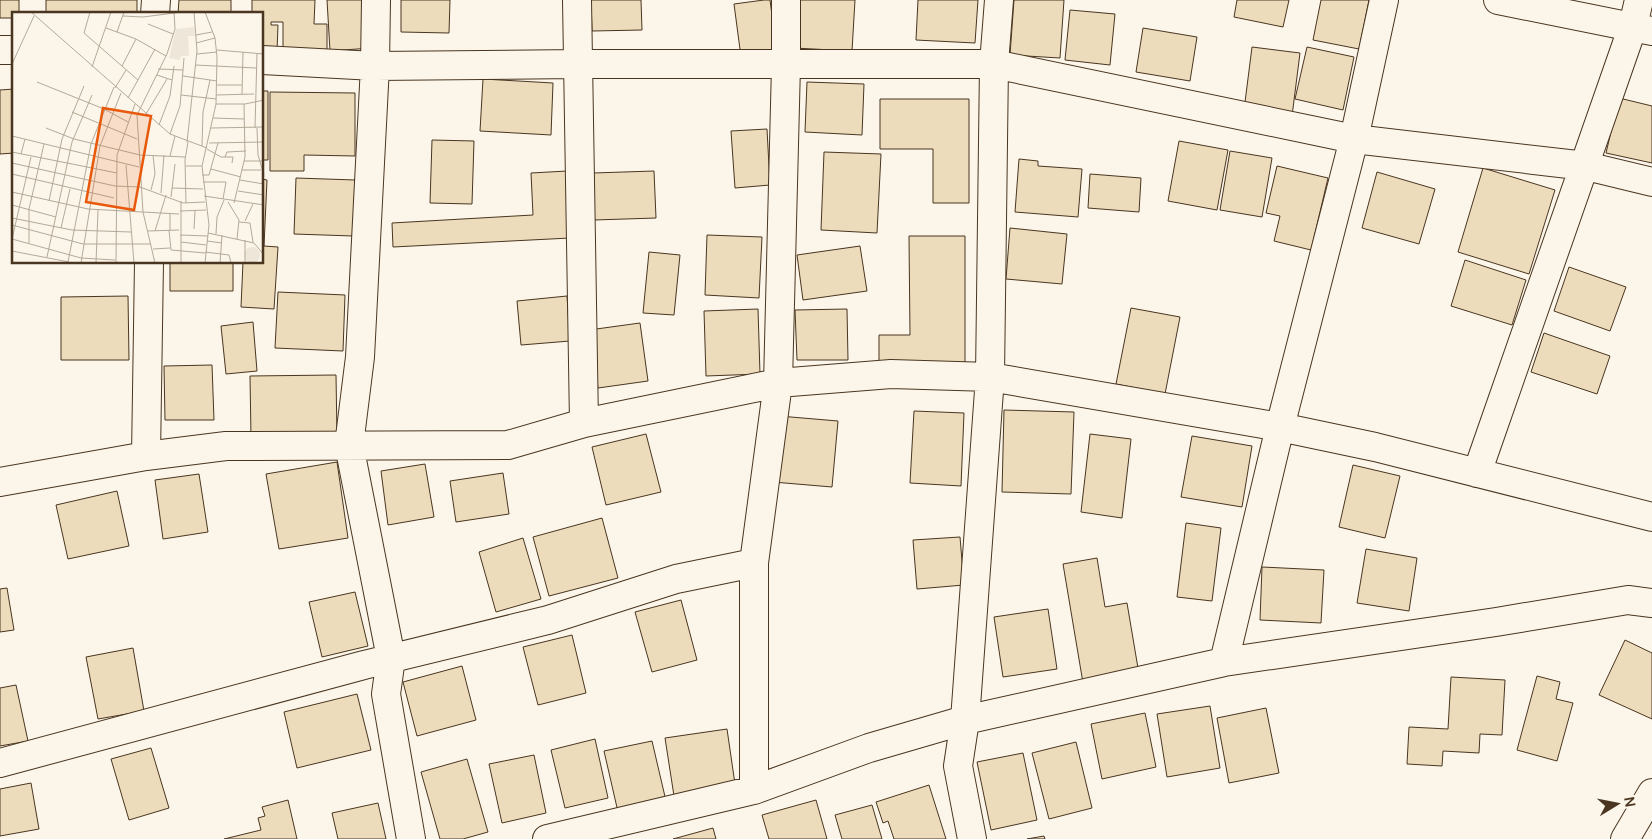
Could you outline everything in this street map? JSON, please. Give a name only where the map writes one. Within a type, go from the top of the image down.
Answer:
[{"type":"street","points":[[376,0],[375,66],[360,357],[349,445],[391,658],[386,694],[411,839]]},
{"type":"street","points":[[577,0],[584,423]]},
{"type":"street","points":[[754,790],[754,563],[778,383],[786,0]]},
{"type":"street","points":[[972,839],[958,766],[965,720],[990,377],[994,64],[999,0]]},
{"type":"street","points":[[1224,662],[1280,427],[1354,139],[1384,0]]},
{"type":"street","points":[[1498,0],[1643,29]]},
{"type":"street","points":[[1477,473],[1586,166],[1643,29],[1639,0]]},
{"type":"street","points":[[264,60],[375,66],[994,64],[1354,139],[1586,166],[1652,182]]},
{"type":"street","points":[[146,456],[149,264]]},
{"type":"street","points":[[0,482],[146,456],[226,446],[508,445],[584,423],[778,383],[891,374],[990,377],[1280,427],[1375,447],[1652,516]]},
{"type":"street","points":[[0,763],[391,658],[548,620],[676,579],[754,563]]},
{"type":"street","points":[[547,839],[754,790],[869,748],[965,720],[1224,662],[1496,622],[1628,600],[1652,603]]},
{"type":"street","points":[[1625,839],[1652,793]]},
{"type":"building","points":[[0,0],[19,0],[19,12],[12,12],[12,18],[0,18]]},
{"type":"building","points":[[46,0],[137,0],[137,12],[46,12]]},
{"type":"building","points":[[179,0],[231,0],[231,12],[178,12]]},
{"type":"building","points":[[252,0],[315,0],[314,24],[327,24],[327,50],[283,50],[283,22],[271,22],[271,25],[278,25],[277,51],[264,51],[264,12],[252,12]]},
{"type":"building","points":[[327,0],[368,0],[371,48],[330,51]]},
{"type":"building","points":[[401,0],[450,0],[449,33],[401,32]]},
{"type":"building","points":[[591,0],[641,0],[642,30],[592,31]]},
{"type":"building","points":[[770,0],[777,53],[741,57],[734,4]]},
{"type":"building","points":[[796,0],[855,0],[852,51],[794,48]]},
{"type":"building","points":[[918,0],[978,0],[975,43],[916,40]]},
{"type":"building","points":[[1014,0],[1064,0],[1060,58],[1010,55]]},
{"type":"building","points":[[1237,0],[1289,0],[1283,27],[1234,17]]},
{"type":"building","points":[[1321,0],[1369,0],[1359,49],[1313,40]]},
{"type":"building","points":[[1070,10],[1115,14],[1110,65],[1065,60]]},
{"type":"building","points":[[1143,28],[1197,37],[1190,81],[1136,72]]},
{"type":"building","points":[[1252,47],[1300,53],[1292,116],[1244,110]]},
{"type":"building","points":[[1307,47],[1354,57],[1343,110],[1295,99]]},
{"type":"building","points":[[483,79],[553,83],[551,135],[480,131]]},
{"type":"building","points":[[807,82],[864,84],[862,135],[805,132]]},
{"type":"building","points":[[12,89],[12,153],[0,154],[0,90]]},
{"type":"building","points":[[264,91],[268,91],[268,160],[264,160]]},
{"type":"building","points":[[270,92],[355,93],[355,156],[304,155],[304,171],[270,171]]},
{"type":"building","points":[[1619,98],[1652,106],[1652,163],[1606,153]]},
{"type":"building","points":[[880,99],[969,99],[969,203],[933,203],[933,149],[880,149]]},
{"type":"building","points":[[767,129],[770,185],[735,188],[731,131]]},
{"type":"building","points":[[432,140],[474,141],[472,204],[430,203]]},
{"type":"building","points":[[1179,141],[1228,150],[1217,210],[1168,201]]},
{"type":"building","points":[[1230,151],[1272,158],[1262,217],[1220,210]]},
{"type":"building","points":[[824,152],[881,154],[877,233],[821,230]]},
{"type":"building","points":[[1019,159],[1038,161],[1038,166],[1082,169],[1078,217],[1015,212]]},
{"type":"building","points":[[1277,166],[1328,178],[1311,250],[1274,241],[1280,216],[1266,213]]},
{"type":"building","points":[[1483,168],[1555,190],[1529,274],[1458,252]]},
{"type":"building","points":[[567,171],[570,238],[393,247],[392,223],[533,215],[531,173]]},
{"type":"building","points":[[654,171],[656,218],[594,220],[593,173]]},
{"type":"building","points":[[1377,172],[1435,189],[1419,244],[1362,228]]},
{"type":"building","points":[[1090,174],[1141,178],[1139,212],[1088,208]]},
{"type":"building","points":[[296,178],[355,180],[353,236],[294,234]]},
{"type":"building","points":[[264,179],[267,180],[264,246]]},
{"type":"building","points":[[1010,228],[1067,234],[1062,284],[1006,279]]},
{"type":"building","points":[[707,235],[762,237],[759,298],[705,295]]},
{"type":"building","points":[[909,236],[965,236],[965,367],[879,367],[879,335],[910,335]]},
{"type":"building","points":[[264,246],[278,247],[274,309],[241,307],[243,264],[264,264]]},
{"type":"building","points":[[860,246],[867,291],[803,300],[797,255]]},
{"type":"building","points":[[649,252],[680,255],[674,315],[643,313]]},
{"type":"building","points":[[1465,260],[1526,280],[1512,325],[1451,306]]},
{"type":"building","points":[[170,264],[233,264],[233,291],[170,291]]},
{"type":"building","points":[[1569,267],[1626,287],[1610,331],[1554,311]]},
{"type":"building","points":[[278,292],[345,295],[343,351],[275,348]]},
{"type":"building","points":[[128,296],[129,360],[61,360],[61,297]]},
{"type":"building","points":[[567,296],[570,341],[521,345],[517,301]]},
{"type":"building","points":[[1131,308],[1180,317],[1165,394],[1116,384]]},
{"type":"building","points":[[758,309],[760,374],[706,376],[704,311]]},
{"type":"building","points":[[847,309],[848,360],[797,360],[795,310]]},
{"type":"building","points":[[253,322],[257,371],[226,374],[221,326]]},
{"type":"building","points":[[640,323],[648,381],[598,388],[589,330]]},
{"type":"building","points":[[1544,333],[1610,356],[1597,394],[1531,372]]},
{"type":"building","points":[[212,365],[214,420],[165,420],[164,366]]},
{"type":"building","points":[[336,375],[337,437],[251,438],[250,376]]},
{"type":"building","points":[[1004,410],[1074,412],[1071,494],[1002,492]]},
{"type":"building","points":[[914,411],[964,413],[961,486],[910,483]]},
{"type":"building","points":[[779,416],[838,421],[832,487],[773,482]]},
{"type":"building","points":[[646,434],[661,492],[606,505],[592,447]]},
{"type":"building","points":[[1090,434],[1131,439],[1122,518],[1081,512]]},
{"type":"building","points":[[1192,436],[1252,446],[1242,507],[1181,497]]},
{"type":"building","points":[[337,462],[348,538],[279,549],[266,474]]},
{"type":"building","points":[[425,464],[434,517],[388,525],[381,471]]},
{"type":"building","points":[[1353,465],[1400,476],[1385,538],[1339,527]]},
{"type":"building","points":[[503,473],[509,514],[456,522],[450,481]]},
{"type":"building","points":[[199,474],[208,532],[163,539],[155,480]]},
{"type":"building","points":[[117,491],[129,546],[68,559],[56,505]]},
{"type":"building","points":[[602,518],[618,578],[549,596],[533,537]]},
{"type":"building","points":[[1186,523],[1221,528],[1212,601],[1177,597]]},
{"type":"building","points":[[960,537],[964,585],[917,589],[913,540]]},
{"type":"building","points":[[523,538],[541,599],[496,612],[479,552]]},
{"type":"building","points":[[1366,549],[1417,558],[1409,611],[1357,603]]},
{"type":"building","points":[[1097,558],[1105,607],[1127,603],[1139,674],[1083,683],[1063,564]]},
{"type":"building","points":[[1262,567],[1324,570],[1321,623],[1260,620]]},
{"type":"building","points":[[7,588],[14,630],[0,632],[0,589]]},
{"type":"building","points":[[355,592],[368,646],[322,657],[309,602]]},
{"type":"building","points":[[681,600],[697,660],[652,672],[635,612]]},
{"type":"building","points":[[1048,609],[1057,669],[1003,677],[994,617]]},
{"type":"building","points":[[572,635],[586,693],[538,705],[523,647]]},
{"type":"building","points":[[1625,640],[1652,653],[1652,719],[1599,695]]},
{"type":"building","points":[[133,648],[144,711],[98,719],[86,657]]},
{"type":"building","points":[[462,666],[476,720],[417,736],[403,682]]},
{"type":"building","points":[[1537,676],[1560,682],[1556,699],[1573,703],[1557,761],[1517,750]]},
{"type":"building","points":[[1451,677],[1505,680],[1502,735],[1480,734],[1479,753],[1443,751],[1442,766],[1407,764],[1409,727],[1448,729]]},
{"type":"building","points":[[16,685],[28,741],[0,746],[0,688]]},
{"type":"building","points":[[357,694],[371,750],[297,768],[284,712]]},
{"type":"building","points":[[1210,706],[1220,768],[1167,777],[1157,714]]},
{"type":"building","points":[[1266,708],[1279,773],[1229,783],[1217,718]]},
{"type":"building","points":[[1145,713],[1156,767],[1102,779],[1091,724]]},
{"type":"building","points":[[727,729],[735,784],[686,792],[686,794],[674,796],[665,738]]},
{"type":"building","points":[[595,739],[608,798],[565,808],[551,750]]},
{"type":"building","points":[[652,741],[666,801],[618,812],[604,751]]},
{"type":"building","points":[[1076,742],[1092,808],[1049,819],[1032,753]]},
{"type":"building","points":[[151,748],[169,808],[129,820],[111,759]]},
{"type":"building","points":[[1023,753],[1037,820],[991,830],[977,762]]},
{"type":"building","points":[[534,755],[546,813],[502,823],[489,764]]},
{"type":"building","points":[[467,759],[488,832],[463,839],[440,839],[421,772]]},
{"type":"building","points":[[31,783],[39,829],[0,836],[0,789]]},
{"type":"building","points":[[929,785],[946,839],[894,839],[888,821],[883,823],[876,802]]},
{"type":"building","points":[[288,800],[297,839],[224,839],[261,830],[258,818],[265,816],[262,807]]},
{"type":"building","points":[[816,800],[827,839],[769,839],[762,815]]},
{"type":"building","points":[[378,803],[386,839],[338,839],[332,813]]},
{"type":"building","points":[[872,805],[882,839],[842,839],[835,815]]},
{"type":"building","points":[[713,828],[716,839],[673,839]]},
{"type":"building","points":[[1044,836],[1045,839],[1027,839]]}]
